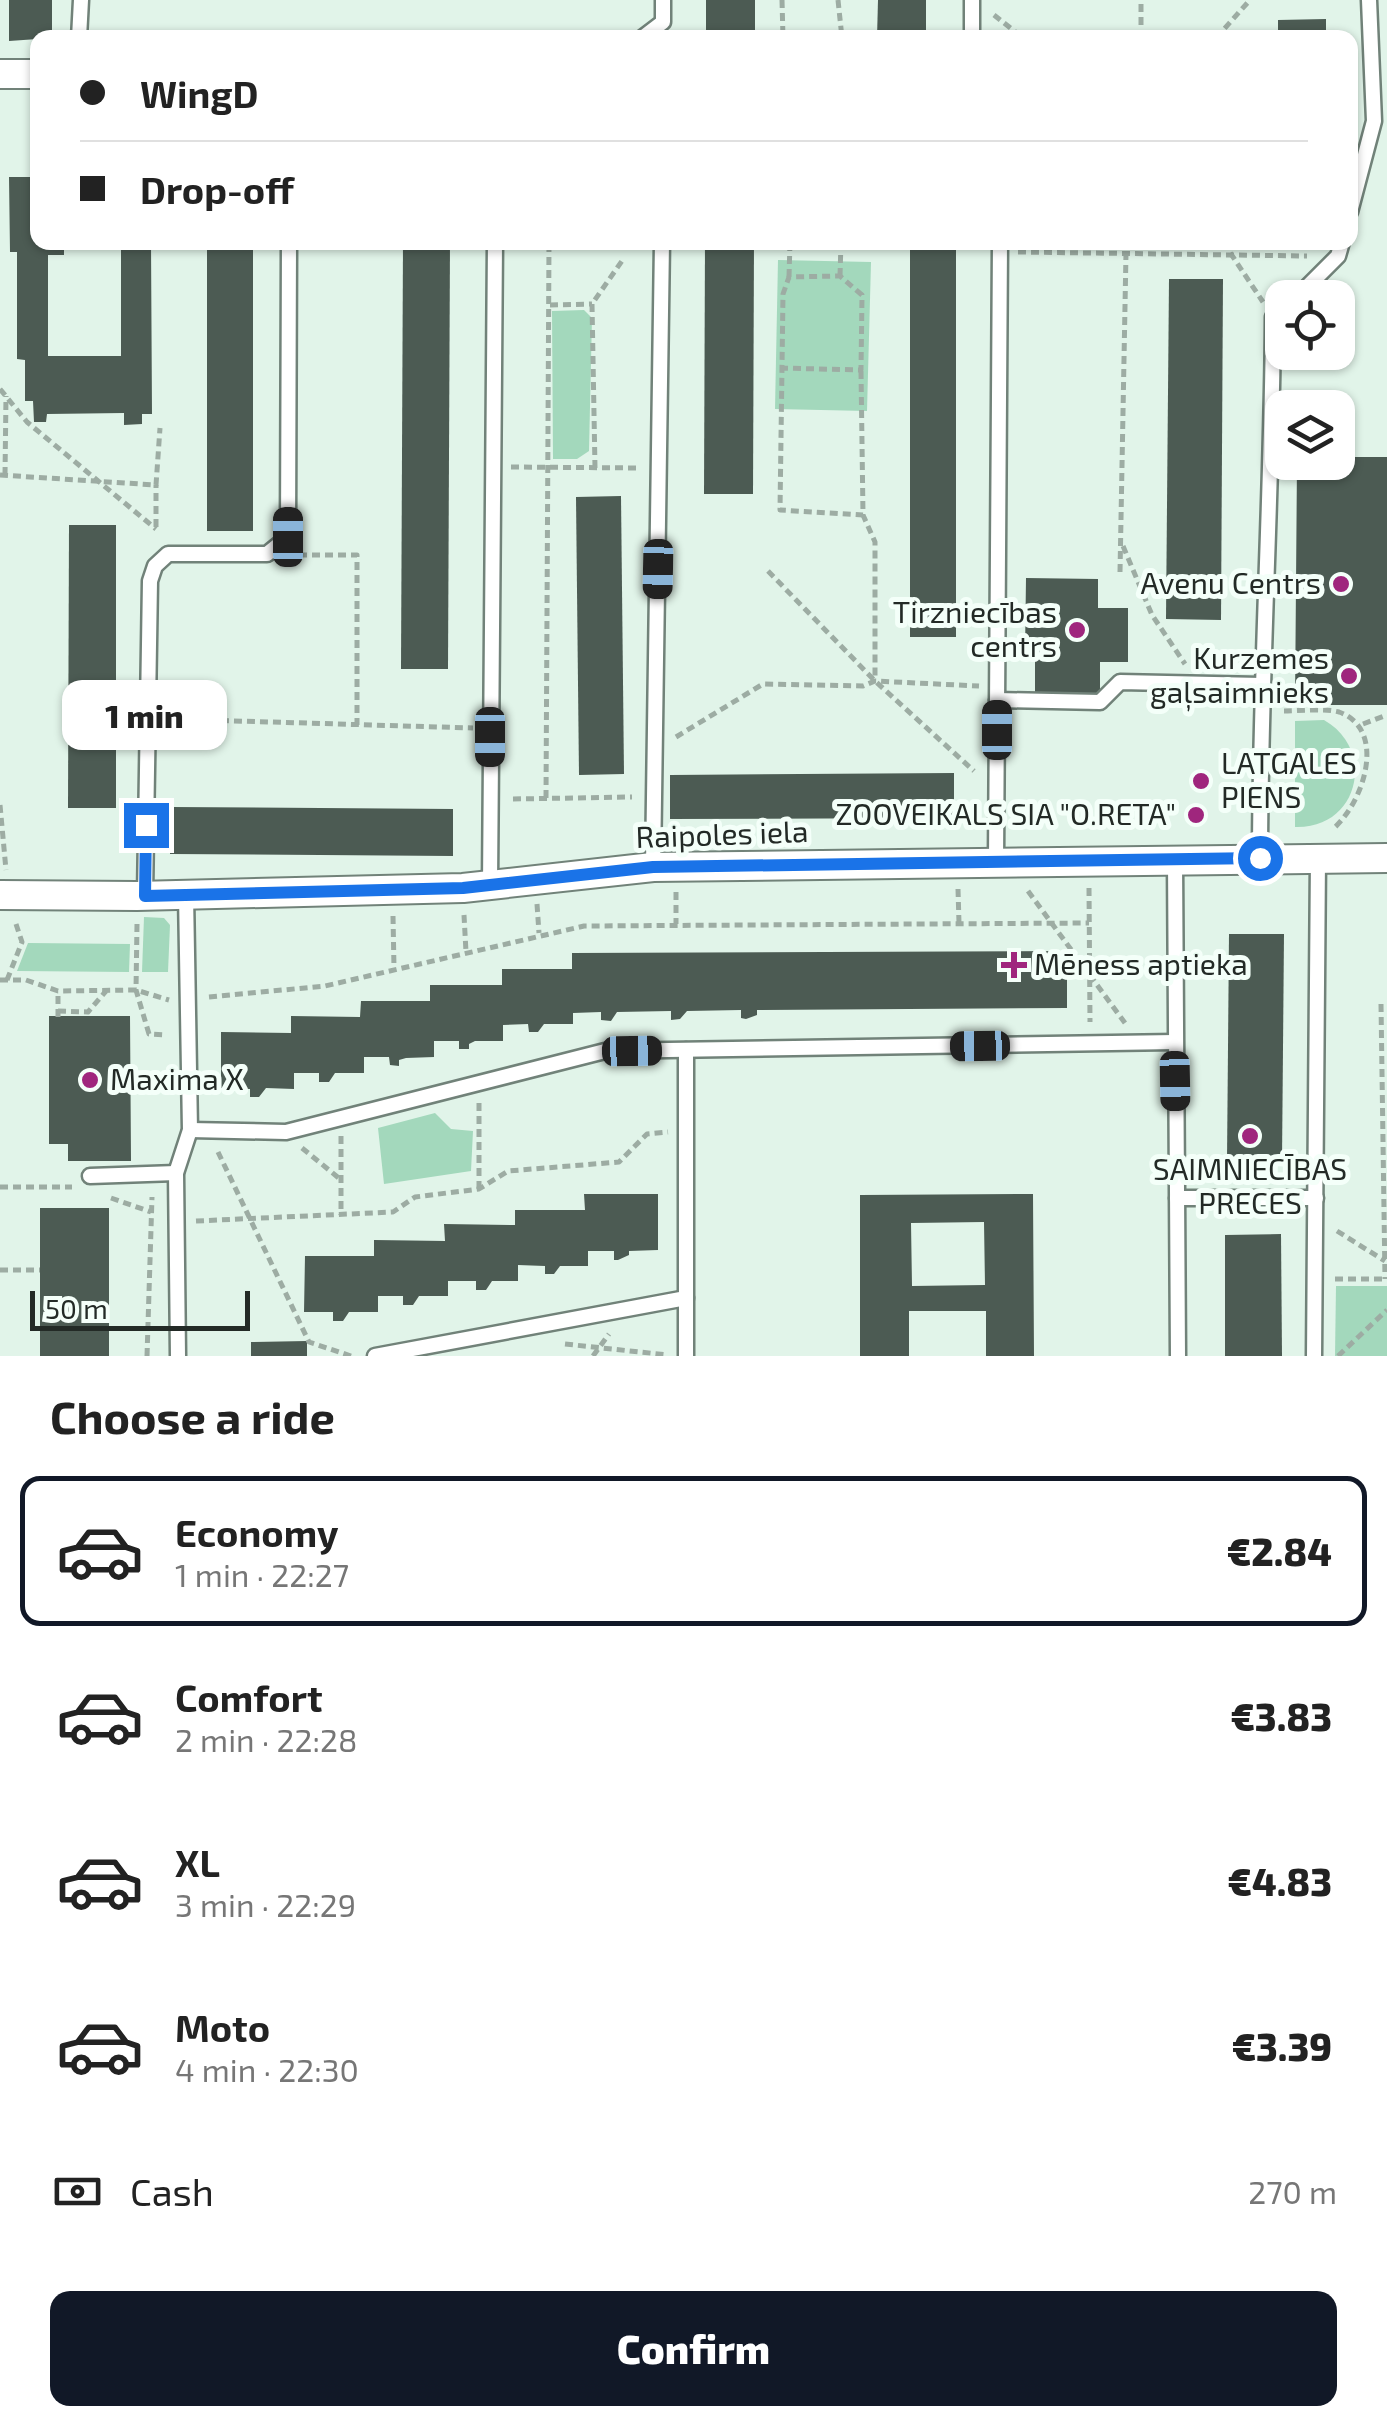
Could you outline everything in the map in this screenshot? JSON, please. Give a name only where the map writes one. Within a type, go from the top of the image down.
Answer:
[{"type":"street","points":[[0,74],[30,74]]},
{"type":"street","name":"Raipoles iela","points":[[3,887],[141,896],[477,887],[996,861],[1387,858]]},
{"type":"lane","points":[[79,30],[81,0]]},
{"type":"lane","points":[[663,0],[663,30]]},
{"type":"lane","points":[[972,0],[972,30]]},
{"type":"lane","points":[[1358,182],[1374,121],[1370,0]]},
{"type":"lane","points":[[141,896],[150,581],[155,566],[168,554],[268,554],[288,537],[289,250]]},
{"type":"lane","points":[[477,887],[490,800],[495,250]]},
{"type":"lane","points":[[662,250],[654,796],[664,875]]},
{"type":"lane","points":[[996,861],[1000,250]]},
{"type":"lane","points":[[1312,280],[1339,250]]},
{"type":"lane","points":[[1260,858],[1261,684],[1276,370]]},
{"type":"lane","points":[[997,694],[1100,702],[1120,682],[1261,684]]},
{"type":"lane","points":[[1314,1356],[1318,858]]},
{"type":"lane","points":[[1175,860],[1178,1356]]},
{"type":"lane","points":[[178,1356],[176,1173],[190,1130],[186,893]]},
{"type":"lane","points":[[190,1130],[286,1132],[605,1051],[1175,1042]]},
{"type":"lane","points":[[686,1050],[686,1356]]},
{"type":"lane","points":[[90,1176],[176,1173]]},
{"type":"lane","points":[[1177,1198],[1316,1198]]},
{"type":"lane","points":[[375,1356],[686,1298]]},
{"type":"lane","points":[[471,1337],[471,1356]]},
{"type":"path","points":[[782,0],[783,30]]},
{"type":"path","points":[[838,0],[841,30]]},
{"type":"path","points":[[1140,0],[1140,30]]},
{"type":"path","points":[[1223,30],[1250,0]]},
{"type":"path","points":[[985,10],[1012,30]]},
{"type":"path","points":[[546,798],[549,250]]},
{"type":"path","points":[[790,250],[780,368],[780,510],[862,514]]},
{"type":"path","points":[[840,276],[841,250]]},
{"type":"path","points":[[1063,250],[1231,255],[1322,250]]},
{"type":"path","points":[[1228,250],[1265,297]]},
{"type":"path","points":[[1120,572],[1126,253]]},
{"type":"path","points":[[594,468],[592,304],[624,258]]},
{"type":"path","points":[[788,277],[840,276],[862,295],[862,514],[875,542],[876,681]]},
{"type":"path","points":[[549,305],[592,304]]},
{"type":"path","points":[[780,368],[861,370]]},
{"type":"path","points":[[0,399],[3,391]]},
{"type":"path","points":[[3,391],[2,475],[156,485]]},
{"type":"path","points":[[3,391],[27,422],[156,529]]},
{"type":"path","points":[[155,566],[160,428]]},
{"type":"path","points":[[493,467],[661,468]]},
{"type":"path","points":[[1121,544],[1152,615],[1197,684]]},
{"type":"path","points":[[268,554],[357,556],[357,724]]},
{"type":"path","points":[[768,572],[876,681],[996,792]]},
{"type":"path","points":[[656,750],[763,684],[864,686],[876,681],[997,694]]},
{"type":"path","points":[[1301,711],[1339,712],[1363,724],[1377,758],[1349,816],[1329,832],[1318,858]]},
{"type":"path","points":[[1363,724],[1387,714]]},
{"type":"path","points":[[148,719],[490,728]]},
{"type":"path","points":[[490,800],[654,796]]},
{"type":"path","points":[[0,805],[6,846],[3,887]]},
{"type":"path","points":[[0,836],[6,846]]},
{"type":"path","points":[[664,875],[676,924]]},
{"type":"path","points":[[1020,880],[1138,1043]]},
{"type":"path","points":[[1089,880],[1090,1044]]},
{"type":"path","points":[[958,881],[959,923]]},
{"type":"path","points":[[466,952],[477,887]]},
{"type":"path","points":[[392,888],[394,968]]},
{"type":"path","points":[[141,896],[136,990],[150,1034],[172,1035]]},
{"type":"path","points":[[0,922],[16,922],[22,942],[4,980],[26,980],[58,990],[136,990],[167,1000]]},
{"type":"path","points":[[188,999],[325,986],[584,926],[1089,923]]},
{"type":"path","points":[[58,990],[58,1014],[88,1012],[108,990]]},
{"type":"path","points":[[1314,1279],[1386,1279],[1381,1004]]},
{"type":"path","points":[[479,1189],[480,1084]]},
{"type":"path","points":[[341,1118],[341,1216]]},
{"type":"path","points":[[208,1131],[308,1342],[351,1356]]},
{"type":"path","points":[[286,1132],[341,1180]]},
{"type":"path","points":[[175,1222],[393,1212],[416,1198],[479,1189],[508,1170],[620,1162],[647,1134],[686,1132]]},
{"type":"path","points":[[147,1356],[148,1243],[154,1174]]},
{"type":"path","points":[[0,1187],[80,1187],[90,1176]]},
{"type":"path","points":[[1316,1217],[1385,1261]]},
{"type":"path","points":[[0,1270],[40,1270]]},
{"type":"path","points":[[1338,1356],[1387,1310]]},
{"type":"path","points":[[546,1323],[550,1341],[677,1356]]},
{"type":"green space","points":[[778,260],[871,262],[867,411],[775,409]]},
{"type":"green space","points":[[584,310],[592,318],[589,451],[577,459],[553,459],[552,311]]},
{"type":"green space","points":[[1324,720],[1351,749],[1353,785],[1346,802],[1334,815],[1317,824],[1295,827],[1295,721]]},
{"type":"green space","points":[[144,917],[164,918],[170,925],[168,972],[142,972]]},
{"type":"green space","points":[[28,943],[130,944],[129,972],[17,971]]},
{"type":"green space","points":[[435,1113],[451,1129],[473,1131],[471,1171],[384,1184],[378,1128]]},
{"type":"green space","points":[[1336,1286],[1387,1286],[1387,1356],[1335,1356]]},
{"type":"building","points":[[9,0],[52,0],[52,30],[30,30],[30,40],[9,41]]},
{"type":"building","points":[[706,0],[755,0],[755,30],[706,30]]},
{"type":"building","points":[[878,0],[926,0],[926,30],[877,30]]},
{"type":"building","points":[[1326,19],[1326,30],[1278,30],[1278,20]]},
{"type":"building","points":[[9,177],[30,177],[30,250],[64,250],[64,255],[48,255],[48,356],[121,356],[121,250],[151,250],[152,414],[142,414],[142,424],[124,425],[124,413],[47,414],[46,422],[34,422],[33,401],[25,401],[25,360],[17,359],[17,252],[10,252]]},
{"type":"building","points":[[207,250],[253,250],[253,531],[207,531]]},
{"type":"building","points":[[403,250],[450,250],[448,669],[401,669]]},
{"type":"building","points":[[705,250],[754,250],[753,494],[704,494]]},
{"type":"building","points":[[910,250],[956,250],[956,637],[910,637]]},
{"type":"building","points":[[1169,279],[1223,279],[1221,620],[1166,619]]},
{"type":"building","name":"Avenu Centrs","points":[[1355,457],[1387,457],[1387,705],[1295,705],[1297,480],[1355,480]]},
{"type":"building","points":[[621,496],[624,774],[579,775],[576,497]]},
{"type":"building","points":[[69,525],[116,525],[116,808],[68,808]]},
{"type":"building","name":"Tirzniecības centrs","points":[[1026,578],[1098,579],[1098,608],[1128,608],[1128,662],[1100,662],[1100,695],[1035,695],[1035,653],[1025,653]]},
{"type":"building","points":[[954,773],[954,818],[670,819],[670,775]]},
{"type":"building","points":[[170,807],[453,809],[453,856],[170,854]]},
{"type":"building","points":[[1229,934],[1284,934],[1282,1161],[1227,1161]]},
{"type":"building","points":[[1067,951],[1067,1008],[757,1010],[757,1015],[746,1019],[741,1018],[741,1010],[687,1011],[680,1019],[671,1020],[671,1011],[617,1012],[611,1021],[601,1020],[601,1012],[573,1013],[573,1024],[544,1024],[538,1032],[529,1032],[528,1024],[503,1025],[503,1041],[475,1041],[469,1049],[459,1049],[459,1041],[434,1041],[434,1057],[406,1058],[399,1060],[399,1066],[390,1065],[389,1057],[364,1057],[364,1073],[335,1073],[329,1082],[319,1082],[319,1073],[294,1073],[294,1089],[266,1088],[259,1097],[250,1097],[250,1089],[221,1088],[221,1032],[291,1033],[291,1016],[360,1017],[361,1001],[430,1001],[430,985],[502,985],[502,969],[572,969],[572,953]]},
{"type":"building","name":"Maxima X","points":[[49,1016],[130,1016],[131,1161],[68,1161],[68,1144],[49,1144]]},
{"type":"building","points":[[584,1194],[658,1194],[658,1250],[629,1251],[629,1255],[618,1260],[614,1260],[614,1251],[588,1251],[588,1266],[560,1266],[554,1274],[545,1274],[545,1266],[518,1265],[518,1281],[492,1281],[486,1290],[476,1290],[476,1281],[448,1281],[448,1296],[419,1296],[413,1305],[403,1305],[403,1296],[378,1296],[378,1312],[349,1312],[343,1321],[333,1321],[333,1312],[304,1312],[305,1256],[374,1256],[374,1240],[445,1241],[444,1224],[515,1225],[515,1210],[585,1210]]},
{"type":"building","points":[[1033,1194],[1034,1356],[986,1356],[986,1311],[909,1311],[909,1356],[860,1356],[860,1195]],"holes":[[[984,1222],[985,1285],[912,1286],[911,1223]]]},
{"type":"building","points":[[40,1208],[109,1208],[109,1356],[40,1356]]},
{"type":"building","points":[[1281,1234],[1282,1356],[1225,1356],[1225,1235]]},
{"type":"building","points":[[307,1341],[307,1356],[251,1356],[251,1342]]},
{"type":"place","name":"Avenu Centrs","points":[[1341,584]]},
{"type":"place","name":"Tirzniecības centrs","points":[[1077,630]]},
{"type":"place","name":"Kurzemes gaļsaimnieks","points":[[1349,676]]},
{"type":"place","name":"LATGALES PIENS","points":[[1201,781]]},
{"type":"place","name":"ZOOVEIKALS SIA \"O.RETA\"","points":[[1196,815]]},
{"type":"place","name":"Mēness aptieka","points":[[1014,965]]},
{"type":"place","name":"Maxima X","points":[[90,1080]]},
{"type":"place","name":"SAIMNIECĪBAS PRECES","points":[[1250,1136]]},
{"type":"route","points":[[146,825],[145,896],[463,888],[653,867],[1260,858]]}]
